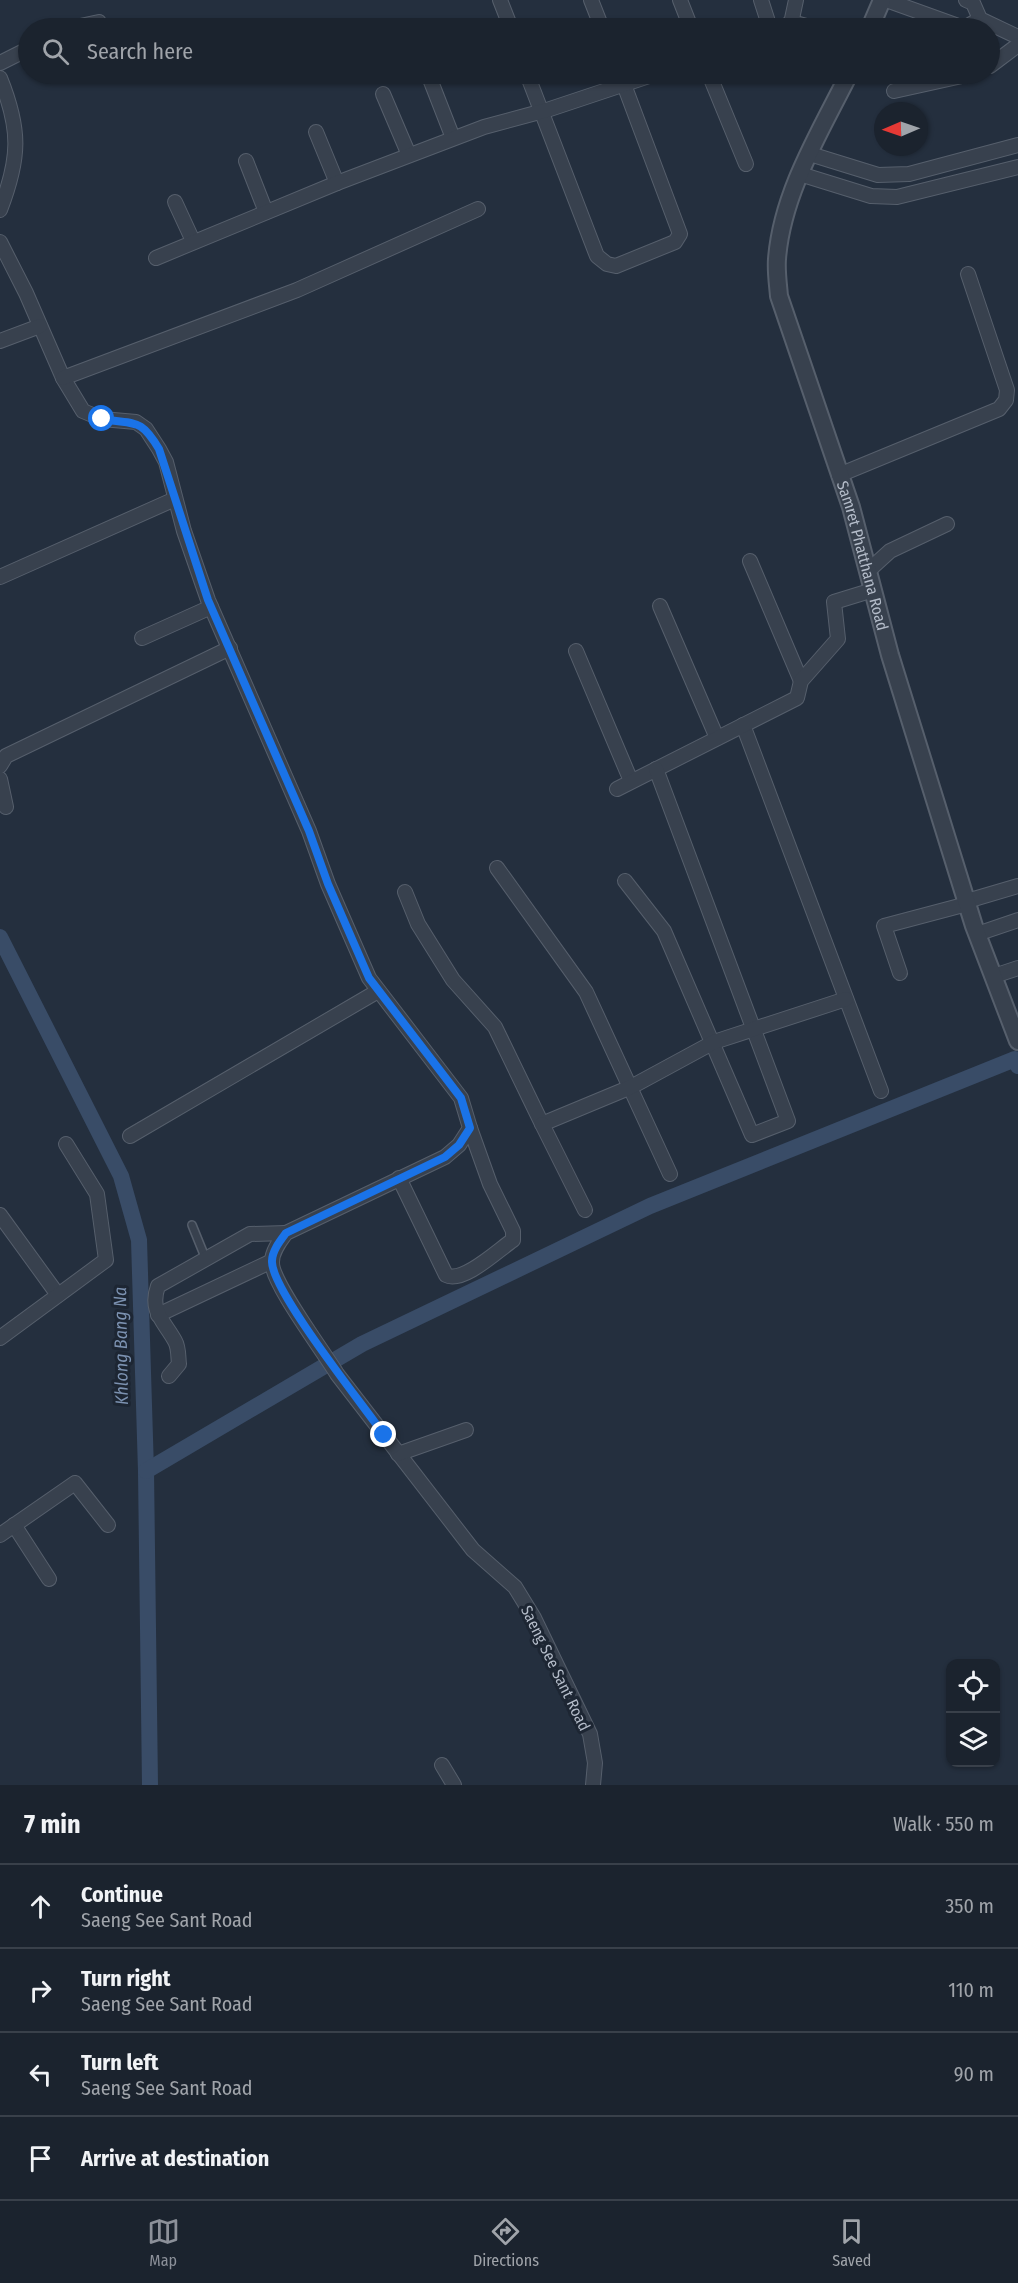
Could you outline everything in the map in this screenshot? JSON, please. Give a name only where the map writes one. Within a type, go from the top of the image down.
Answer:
[{"type":"street","points":[[500,0],[507,18]]},
{"type":"street","points":[[591,0],[598,18]]},
{"type":"street","points":[[680,0],[687,18]]},
{"type":"street","points":[[761,0],[767,18]]},
{"type":"street","points":[[790,18],[796,0]]},
{"type":"street","points":[[875,18],[884,0],[937,18]]},
{"type":"street","points":[[966,0],[974,3],[980,18]]},
{"type":"street","points":[[1000,28],[1018,37]]},
{"type":"street","points":[[1000,58],[1018,45]]},
{"type":"street","points":[[0,63],[18,54]]},
{"type":"street","points":[[0,78],[14,116],[16,141],[14,165],[0,210]]},
{"type":"street","points":[[432,84],[453,138]]},
{"type":"street","points":[[531,84],[597,256],[607,264],[616,266],[675,242],[680,234],[624,84]]},
{"type":"street","points":[[156,258],[453,138],[541,112],[610,84]]},
{"type":"street","points":[[713,84],[746,164]]},
{"type":"street","name":"Samret Phatthana Road","points":[[844,84],[800,174],[784,220],[777,260],[779,296],[839,475],[977,934],[1017,1039]]},
{"type":"street","points":[[894,91],[926,84]]},
{"type":"street","points":[[383,94],[409,155]]},
{"type":"street","points":[[316,132],[337,183]]},
{"type":"street","points":[[810,154],[878,175],[909,174],[1018,145]]},
{"type":"street","points":[[970,158],[976,178]]},
{"type":"street","points":[[246,161],[266,212]]},
{"type":"street","points":[[800,174],[871,196],[889,197],[923,192],[1018,167]]},
{"type":"street","points":[[175,202],[193,242]]},
{"type":"street","points":[[63,378],[297,290],[478,208]]},
{"type":"street","points":[[0,242],[63,378],[83,411],[92,417],[136,422],[146,429],[166,462],[174,499],[211,607],[309,831],[339,912],[378,991],[461,1098],[490,1184],[513,1231],[513,1240],[465,1274],[456,1277],[446,1275],[399,1178]]},
{"type":"street","points":[[0,278],[14,273]]},
{"type":"street","points":[[839,475],[999,409],[1006,400],[1007,390],[968,274]]},
{"type":"street","points":[[0,341],[40,326]]},
{"type":"street","points":[[0,577],[174,499]]},
{"type":"street","points":[[868,571],[890,551],[948,524]]},
{"type":"street","points":[[750,561],[801,681]]},
{"type":"street","points":[[617,789],[797,698],[801,681],[837,639],[834,602],[873,590]]},
{"type":"street","points":[[660,606],[717,738]]},
{"type":"street","points":[[142,638],[211,607]]},
{"type":"street","points":[[0,766],[6,756],[230,648]]},
{"type":"street","points":[[576,651],[632,781]]},
{"type":"street","points":[[743,725],[881,1091]]},
{"type":"street","points":[[625,881],[663,931],[714,1042],[752,1136],[788,1122],[656,769]]},
{"type":"street","points":[[0,779],[6,807]]},
{"type":"street","points":[[497,868],[586,992],[670,1174]]},
{"type":"street","points":[[900,973],[884,926],[1018,886]]},
{"type":"street","points":[[405,892],[418,924],[453,980],[495,1027],[585,1210]]},
{"type":"street","points":[[977,934],[1018,920]]},
{"type":"street","points":[[994,976],[1018,968]]},
{"type":"street","points":[[130,1136],[378,991]]},
{"type":"street","points":[[542,1124],[631,1087],[714,1042],[846,999]]},
{"type":"street","points":[[169,1376],[179,1364],[176,1342],[158,1315],[154,1296],[158,1286],[205,1257],[249,1234],[286,1233],[445,1157],[459,1145],[470,1128]]},
{"type":"street","points":[[0,1338],[106,1260],[97,1194],[66,1144]]},
{"type":"street","points":[[0,1215],[58,1295]]},
{"type":"street","points":[[158,1315],[272,1261],[277,1245],[286,1233]]},
{"type":"street","name":"Saeng See Sant Road","points":[[272,1261],[274,1273],[287,1299],[318,1342],[337,1374],[473,1550],[515,1587],[534,1618],[590,1734],[595,1763],[593,1785]]},
{"type":"street","points":[[398,1454],[466,1430]]},
{"type":"street","points":[[0,1535],[75,1483],[108,1526]]},
{"type":"street","points":[[14,1525],[49,1580]]},
{"type":"street","points":[[441,1765],[454,1785]]},
{"type":"lane","points":[[192,1225],[205,1257]]},
{"type":"waterway","name":"Khlong Bang Na","points":[[0,937],[121,1176],[139,1240],[146,1471],[150,1785]]},
{"type":"waterway","points":[[146,1471],[362,1344],[650,1206],[1015,1059],[1018,1066]]},
{"type":"route","points":[[102,419],[136,422],[146,429],[166,462],[174,499],[208,600],[309,831],[339,912],[369,978],[451,1084],[461,1098],[469,1116],[470,1128],[459,1145],[445,1157],[306,1221],[286,1233],[277,1245],[272,1261],[274,1273],[287,1299],[318,1342],[337,1374],[384,1435]]}]
